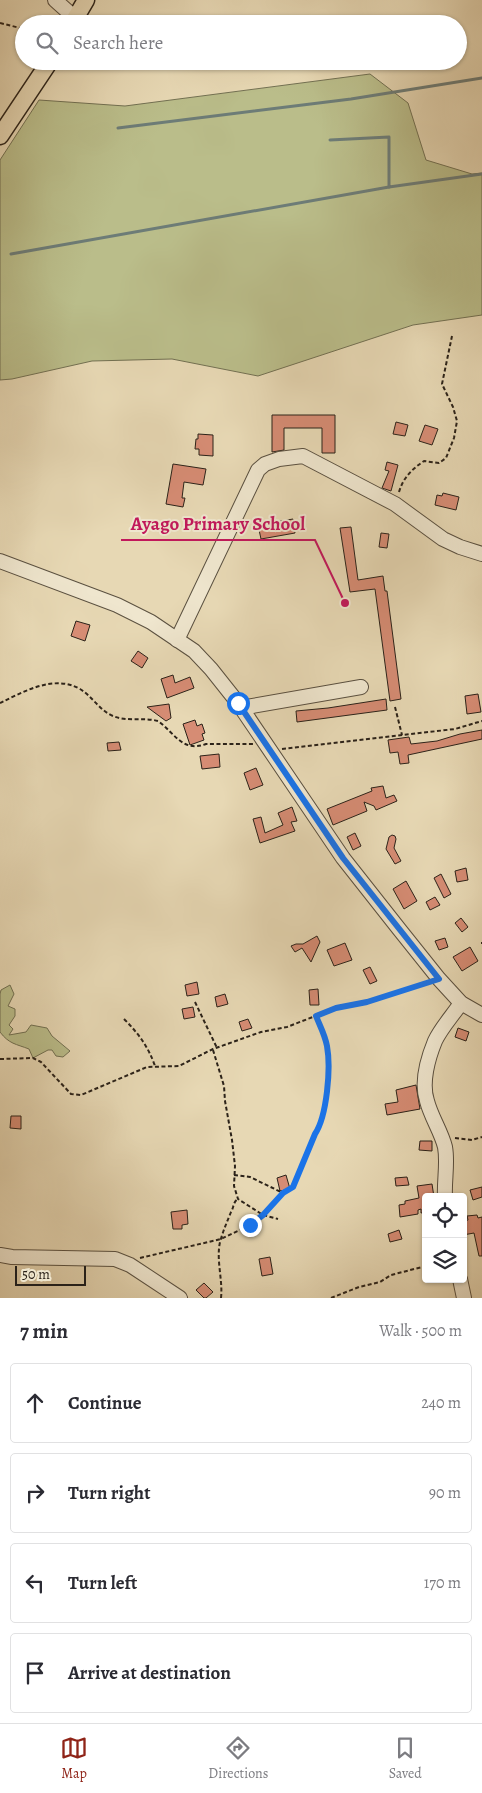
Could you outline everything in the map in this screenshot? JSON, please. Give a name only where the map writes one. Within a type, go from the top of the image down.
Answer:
[{"type":"main road","points":[[77,15],[86,0]]},
{"type":"main road","points":[[0,136],[44,70]]},
{"type":"street","points":[[55,0],[68,15]]},
{"type":"street","points":[[177,640],[258,470],[265,464],[279,459],[303,456],[395,504],[443,539],[482,554]]},
{"type":"street","points":[[0,561],[117,605],[151,622],[194,651],[211,669],[241,708],[343,858],[439,979],[461,1003],[482,1015]]},
{"type":"street","points":[[241,708],[361,687]]},
{"type":"street","points":[[445,1193],[446,1159],[441,1137],[426,1100],[425,1085],[427,1066],[436,1040],[461,1003]]},
{"type":"street","points":[[0,1255],[12,1257],[106,1258],[123,1262],[149,1276],[180,1298]]},
{"type":"street","points":[[461,1283],[464,1298]]},
{"type":"path","points":[[0,23],[15,27]]},
{"type":"path","points":[[395,504],[402,482],[413,468],[424,461],[439,463],[446,458],[454,438],[457,422],[453,407],[442,384],[452,336]]},
{"type":"path","points":[[0,703],[35,686],[67,685],[80,689],[105,711],[114,716],[158,721],[174,737],[191,746],[206,744],[254,744],[266,746],[402,735],[455,729],[482,721]]},
{"type":"path","points":[[395,707],[402,735]]},
{"type":"path","points":[[0,1059],[33,1058],[41,1062],[70,1094],[81,1096],[147,1067],[179,1066],[213,1049],[261,1032],[287,1028],[336,1008],[367,1002],[439,979]]},
{"type":"path","points":[[195,1002],[217,1048]]},
{"type":"path","points":[[123,1262],[221,1239],[250,1225],[263,1215],[283,1193],[293,1187],[320,1127],[325,1109],[327,1047],[323,1031],[316,1016]]},
{"type":"path","points":[[124,1019],[138,1033],[149,1049],[155,1066]]},
{"type":"path","points":[[213,1049],[224,1086],[232,1140],[234,1186],[238,1199],[263,1215],[278,1219]]},
{"type":"path","points":[[441,1137],[472,1140],[482,1136]]},
{"type":"path","points":[[234,1176],[250,1177],[283,1193]]},
{"type":"path","points":[[221,1298],[220,1243],[235,1201],[238,1199]]},
{"type":"path","points":[[330,1298],[359,1286],[380,1282],[391,1275],[422,1267]]},
{"type":"green space","points":[[370,74],[408,103],[426,160],[472,174],[482,173],[482,315],[413,325],[258,376],[172,359],[92,361],[0,380],[0,160],[39,100],[125,106]]},
{"type":"green space","points":[[10,985],[14,994],[8,1006],[15,1009],[15,1016],[9,1025],[13,1029],[9,1035],[26,1032],[31,1025],[47,1028],[52,1036],[70,1051],[63,1057],[56,1056],[52,1050],[48,1050],[33,1058],[29,1049],[16,1045],[0,1032],[0,994],[1,990]]},
{"type":"building","points":[[272,415],[335,415],[335,453],[322,453],[322,428],[284,428],[284,450],[272,452]]},
{"type":"building","points":[[396,422],[408,425],[405,436],[393,434]]},
{"type":"building","points":[[425,425],[438,429],[432,445],[419,441]]},
{"type":"building","points":[[198,434],[213,435],[213,456],[199,455],[199,449],[195,449]]},
{"type":"building","points":[[387,462],[398,465],[391,491],[382,488],[389,471],[385,470]]},
{"type":"building","points":[[173,464],[206,469],[203,485],[184,482],[182,498],[185,498],[183,507],[166,504]]},
{"type":"building","points":[[443,493],[459,497],[456,510],[435,505],[437,495],[442,496]]},
{"type":"building","points":[[293,519],[295,533],[261,539],[258,525]]},
{"type":"building","points":[[351,527],[358,580],[383,576],[385,591],[387,591],[401,699],[390,701],[375,589],[350,592],[340,528]]},
{"type":"building","points":[[381,533],[389,534],[387,548],[379,547]]},
{"type":"building","points":[[76,621],[90,625],[85,641],[71,636]]},
{"type":"building","points":[[138,651],[148,658],[142,668],[131,661]]},
{"type":"building","points":[[173,675],[175,683],[190,677],[194,688],[167,698],[161,679]]},
{"type":"building","points":[[478,694],[481,712],[467,714],[465,696]]},
{"type":"building","points":[[386,699],[387,710],[297,722],[296,711]]},
{"type":"building","points":[[169,704],[171,718],[166,721],[147,707]]},
{"type":"building","points":[[195,720],[197,726],[202,724],[205,733],[202,734],[204,740],[190,745],[183,724]]},
{"type":"building","points":[[482,730],[482,739],[408,755],[409,763],[400,764],[398,752],[390,753],[388,740],[409,737],[411,744],[437,741]]},
{"type":"building","points":[[119,742],[121,750],[108,751],[107,743]]},
{"type":"building","points":[[219,754],[220,767],[202,769],[200,756]]},
{"type":"building","points":[[256,768],[263,785],[250,790],[244,773]]},
{"type":"building","points":[[383,786],[386,798],[394,795],[397,801],[376,810],[374,806],[364,802],[367,811],[333,825],[327,809],[372,791],[371,788]]},
{"type":"building","points":[[292,807],[297,821],[291,822],[295,831],[260,843],[253,819],[261,817],[265,833],[283,825],[278,813]]},
{"type":"building","points":[[355,833],[361,846],[353,850],[347,837]]},
{"type":"building","points":[[395,836],[394,848],[401,861],[395,864],[386,849],[389,837]]},
{"type":"building","points":[[466,868],[468,880],[457,882],[455,871]]},
{"type":"building","points":[[441,874],[451,894],[444,898],[434,878]]},
{"type":"building","points":[[406,881],[417,901],[404,909],[393,889]]},
{"type":"building","points":[[435,897],[440,905],[430,910],[426,902]]},
{"type":"building","points":[[461,918],[468,927],[462,932],[455,923]]},
{"type":"building","points":[[317,936],[320,942],[311,962],[302,948],[295,952],[291,946],[303,944]]},
{"type":"building","points":[[445,938],[448,947],[439,950],[435,941]]},
{"type":"building","points":[[345,943],[352,960],[334,966],[327,950]]},
{"type":"building","points":[[470,947],[478,961],[462,971],[453,957]]},
{"type":"building","points":[[370,967],[377,981],[370,984],[363,970]]},
{"type":"building","points":[[197,982],[199,994],[187,996],[185,985]]},
{"type":"building","points":[[318,989],[319,1005],[310,1005],[309,990]]},
{"type":"building","points":[[225,994],[228,1004],[217,1007],[215,997]]},
{"type":"building","points":[[193,1007],[195,1017],[184,1019],[182,1009]]},
{"type":"building","points":[[248,1019],[252,1028],[242,1031],[239,1022]]},
{"type":"building","points":[[458,1028],[469,1032],[466,1041],[455,1037]]},
{"type":"building","points":[[416,1085],[420,1109],[387,1115],[385,1104],[398,1102],[396,1090]]},
{"type":"building","points":[[11,1116],[21,1116],[21,1129],[10,1128]]},
{"type":"building","points":[[420,1141],[432,1141],[432,1151],[419,1150]]},
{"type":"building","points":[[286,1175],[290,1189],[280,1191],[277,1178]]},
{"type":"building","points":[[407,1177],[409,1185],[396,1186],[395,1178]]},
{"type":"building","points":[[432,1184],[433,1193],[422,1193],[422,1213],[421,1209],[418,1210],[418,1214],[400,1217],[399,1205],[405,1204],[405,1201],[419,1198],[417,1186]]},
{"type":"building","points":[[482,1187],[482,1197],[473,1200],[470,1190]]},
{"type":"building","points":[[187,1210],[188,1224],[182,1225],[182,1229],[173,1229],[171,1212]]},
{"type":"building","points":[[477,1215],[478,1218],[482,1217],[482,1256],[479,1256],[474,1233],[467,1234],[467,1216]]},
{"type":"building","points":[[399,1230],[402,1239],[390,1242],[388,1234]]},
{"type":"building","points":[[270,1257],[273,1274],[262,1276],[259,1259]]},
{"type":"building","points":[[204,1283],[213,1292],[206,1298],[196,1290]]},
{"type":"waterway","points":[[118,128],[351,99],[482,78]]},
{"type":"waterway","points":[[330,140],[389,137],[389,187],[482,174]]},
{"type":"waterway","points":[[11,254],[389,187]]},
{"type":"place","name":"Ayago Primary School","points":[[345,603]]},
{"type":"route","points":[[238,703],[343,858],[439,979],[367,1002],[336,1008],[316,1016],[323,1031],[327,1047],[325,1109],[320,1127],[315,1134],[293,1187],[283,1193],[263,1215],[250,1225]]}]
